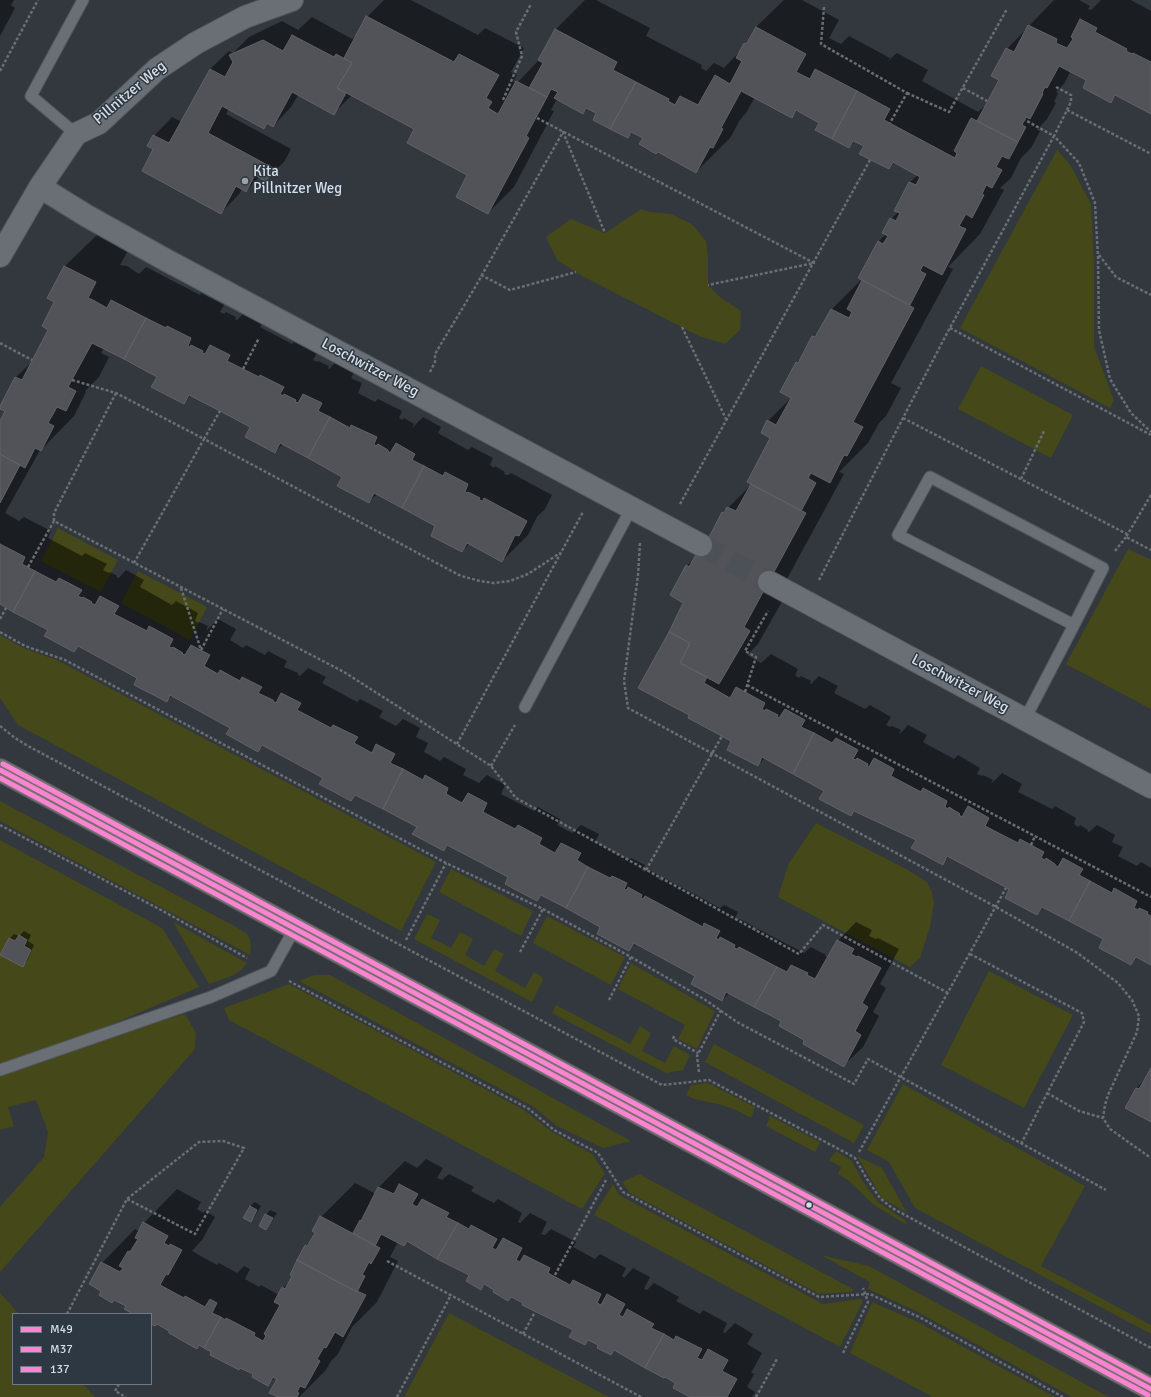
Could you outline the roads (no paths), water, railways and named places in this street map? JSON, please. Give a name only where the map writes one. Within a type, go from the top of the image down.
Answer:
[{"type":"main road","points":[[0,770],[1151,1389]]},
{"type":"street","name":"Pillnitzer Weg","points":[[2,249],[40,187],[76,134],[99,122],[157,69],[196,43],[245,17],[292,0]]},
{"type":"street","name":"Loschwitzer Weg","points":[[40,187],[87,216],[271,316],[701,545]]},
{"type":"street","name":"Loschwitzer Weg","points":[[775,585],[1151,787]]},
{"type":"lane","points":[[76,134],[31,96],[83,0]]},
{"type":"lane","points":[[1025,719],[1074,626],[1103,568],[930,477],[898,535],[1074,626]]},
{"type":"lane","points":[[525,707],[632,507]]},
{"type":"lane","points":[[0,1070],[211,997],[271,971],[295,928]]},
{"type":"tunnel","points":[[701,545],[769,582]]},
{"type":"place","name":"Kita Pillnitzer Weg","points":[[245,181]]}]
